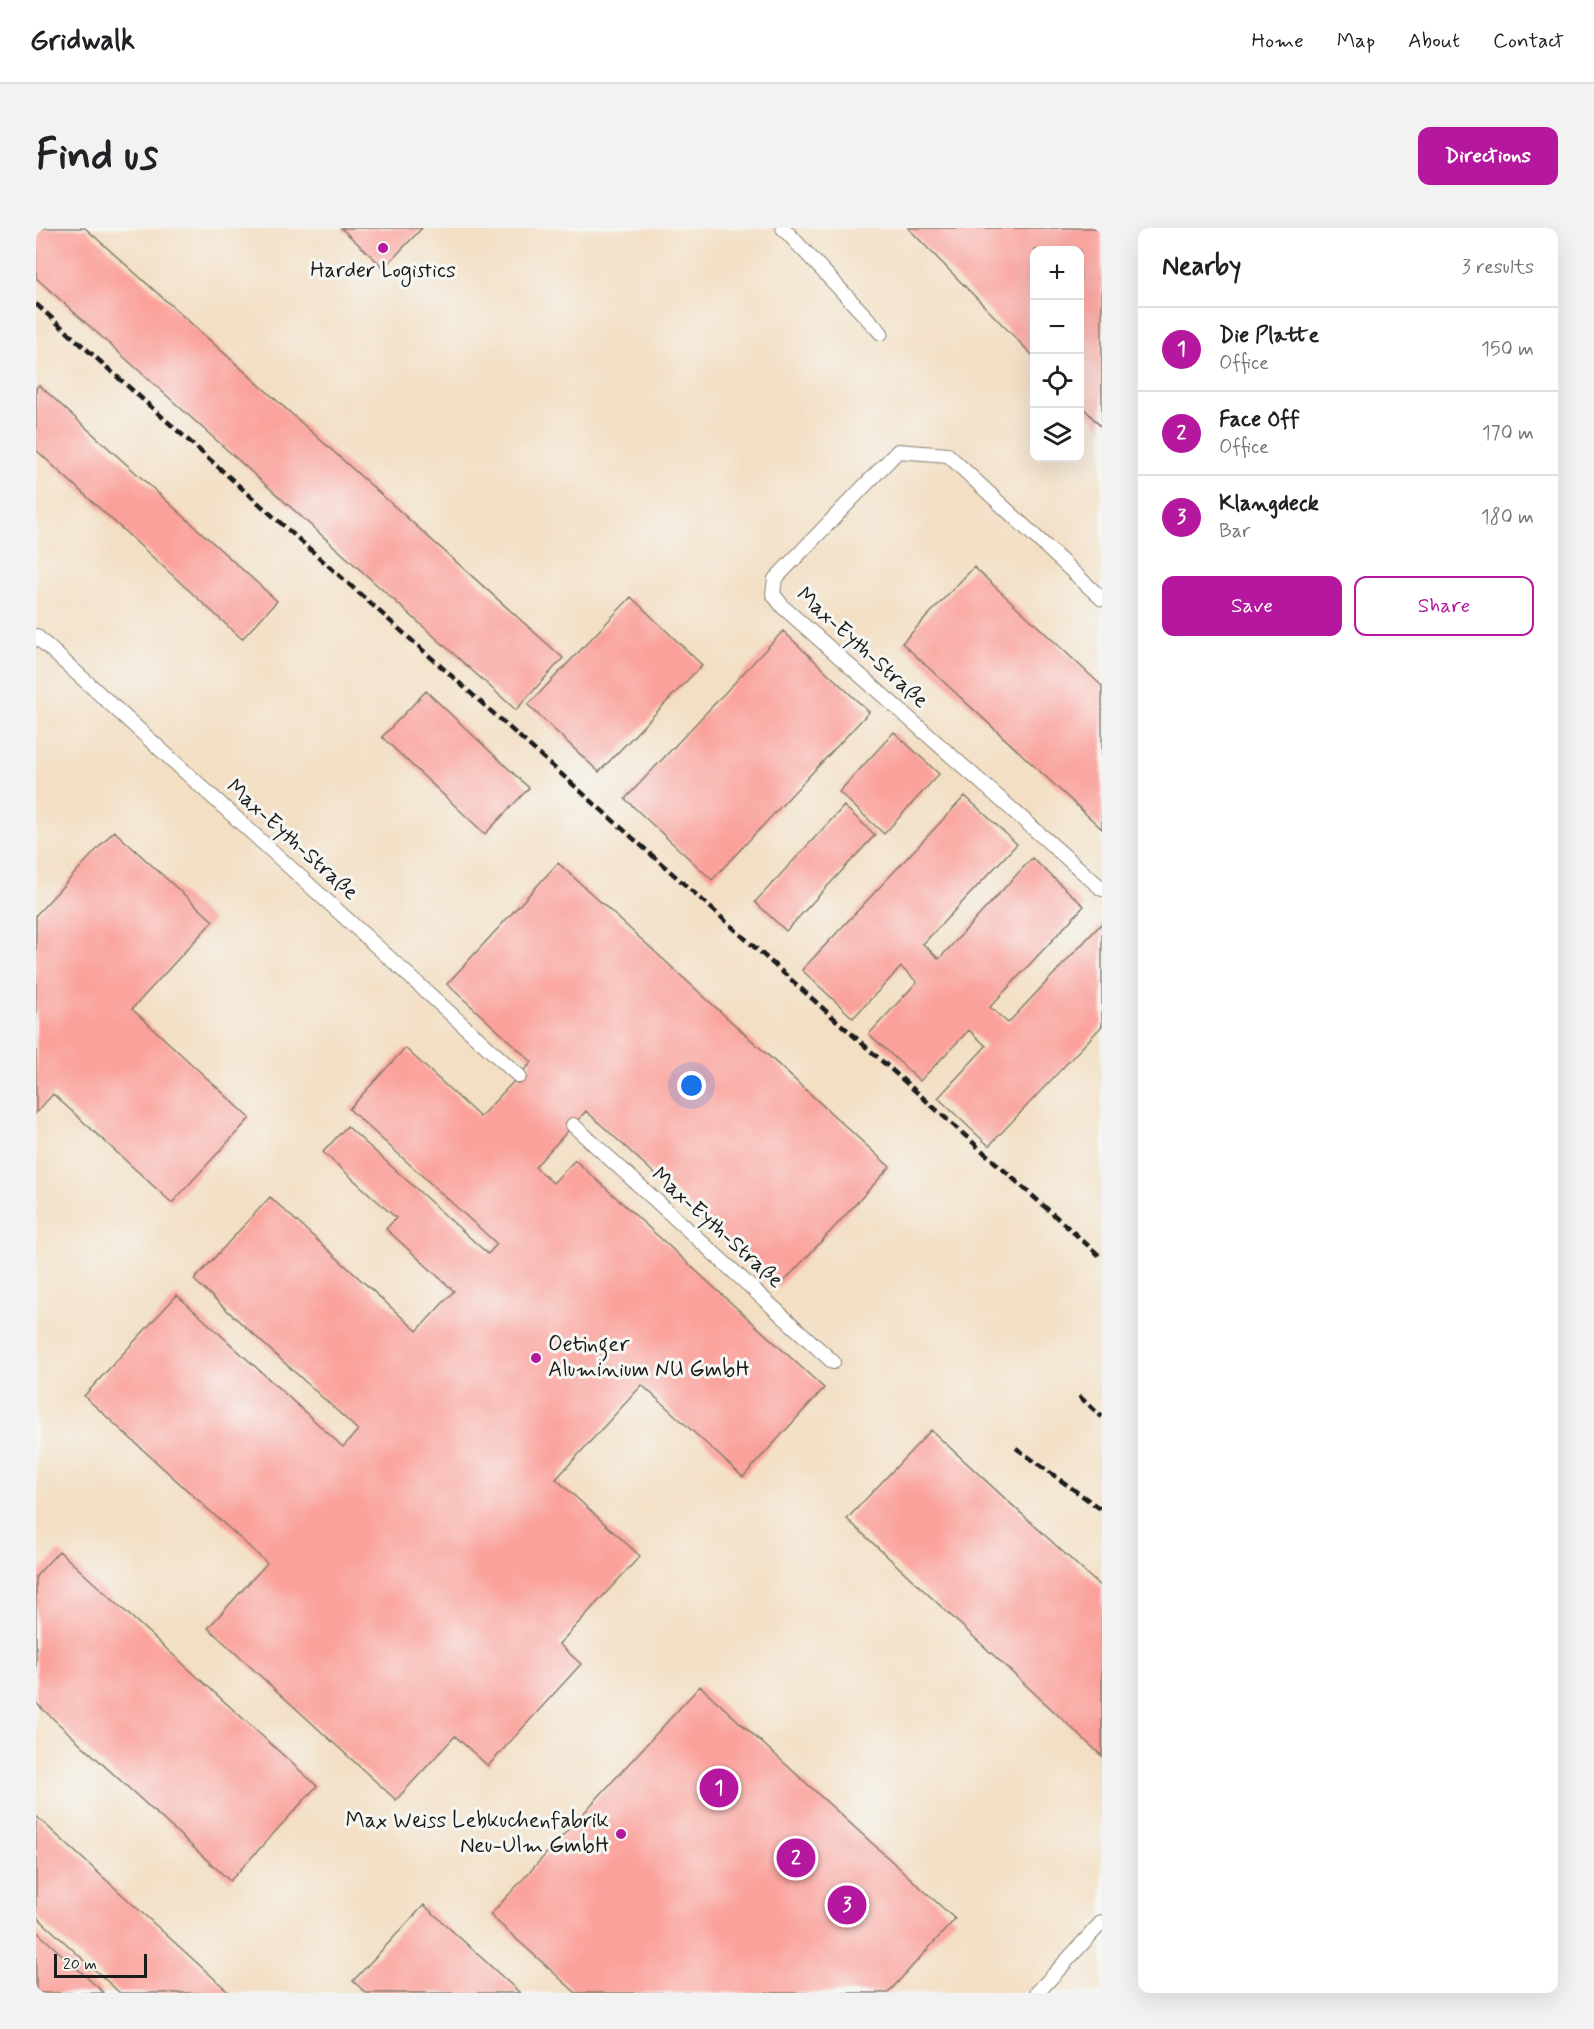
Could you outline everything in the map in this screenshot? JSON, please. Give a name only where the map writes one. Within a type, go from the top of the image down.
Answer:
[{"type":"lane","points":[[783,228],[881,333]]},
{"type":"lane","name":"Max-Eyth-Straße","points":[[1102,599],[948,455],[898,451],[775,579],[773,594],[783,607],[1102,889]]},
{"type":"lane","name":"Max-Eyth-Straße","points":[[36,636],[519,1076]]},
{"type":"lane","name":"Max-Eyth-Straße","points":[[573,1125],[833,1362]]},
{"type":"lane","points":[[1037,1993],[1102,1922]]},
{"type":"building","points":[[36,228],[85,228],[563,658],[516,710],[36,278]]},
{"type":"building","name":"Harder Logistics","points":[[341,228],[422,228],[384,268]]},
{"type":"building","points":[[908,228],[1102,228],[1102,428],[1084,408],[1084,246],[1030,246],[1030,353]]},
{"type":"building","points":[[39,385],[277,601],[242,639],[36,450],[36,388]]},
{"type":"building","points":[[974,567],[1102,686],[1102,829],[902,643]]},
{"type":"building","points":[[631,597],[702,665],[599,772],[528,705]]},
{"type":"building","points":[[783,631],[869,712],[712,880],[625,799]]},
{"type":"building","points":[[426,691],[529,788],[485,834],[382,737]]},
{"type":"building","points":[[894,732],[939,774],[884,834],[839,792]]},
{"type":"building","points":[[965,796],[1017,844],[923,944],[939,959],[1032,858],[1084,906],[990,1007],[1008,1023],[1102,923],[1102,1026],[989,1146],[938,1098],[986,1046],[969,1030],[920,1081],[869,1034],[917,982],[901,967],[853,1018],[802,970]]},
{"type":"building","points":[[844,806],[875,835],[786,931],[755,902]]},
{"type":"building","points":[[114,831],[213,921],[132,1009],[250,1118],[172,1203],[53,1094],[36,1113],[36,915]]},
{"type":"building","name":"Oetinger Aluminium NU GmbH","points":[[558,863],[890,1167],[779,1287],[586,1111],[535,1167],[553,1183],[575,1160],[824,1388],[743,1477],[642,1385],[556,1479],[640,1556],[559,1644],[581,1664],[488,1766],[455,1736],[396,1800],[208,1628],[267,1563],[84,1396],[177,1295],[343,1447],[358,1430],[194,1280],[270,1197],[417,1331],[454,1291],[386,1229],[396,1218],[323,1152],[347,1126],[488,1254],[497,1244],[349,1109],[405,1048],[480,1117],[532,1062],[447,984]]},
{"type":"building","points":[[931,1430],[1102,1588],[1102,1756],[847,1519]]},
{"type":"building","points":[[59,1551],[317,1786],[230,1881],[36,1703],[36,1576]]},
{"type":"building","points":[[700,1686],[955,1919],[888,1993],[576,1993],[490,1915]]},
{"type":"building","points":[[36,1816],[230,1993],[120,1993],[36,1916]]},
{"type":"building","points":[[424,1905],[520,1993],[366,1993],[353,1981]]},
{"type":"building","points":[[36,1931],[104,1993],[36,1993]]},
{"type":"railway","points":[[36,304],[1102,1258]]},
{"type":"railway","points":[[1079,1396],[1102,1417]]},
{"type":"railway","points":[[1016,1448],[1102,1510]]},
{"type":"place","name":"Harder Logistics","points":[[383,248]]},
{"type":"place","name":"Oetinger Aluminium NU GmbH","points":[[536,1358]]},
{"type":"place","name":"Die Platte","points":[[719,1788]]},
{"type":"place","name":"Max Weiss Lebkuchenfabrik Neu-Ulm GmbH","points":[[621,1834]]},
{"type":"place","name":"Face Off","points":[[796,1858]]},
{"type":"place","name":"Klangdeck","points":[[847,1905]]}]
